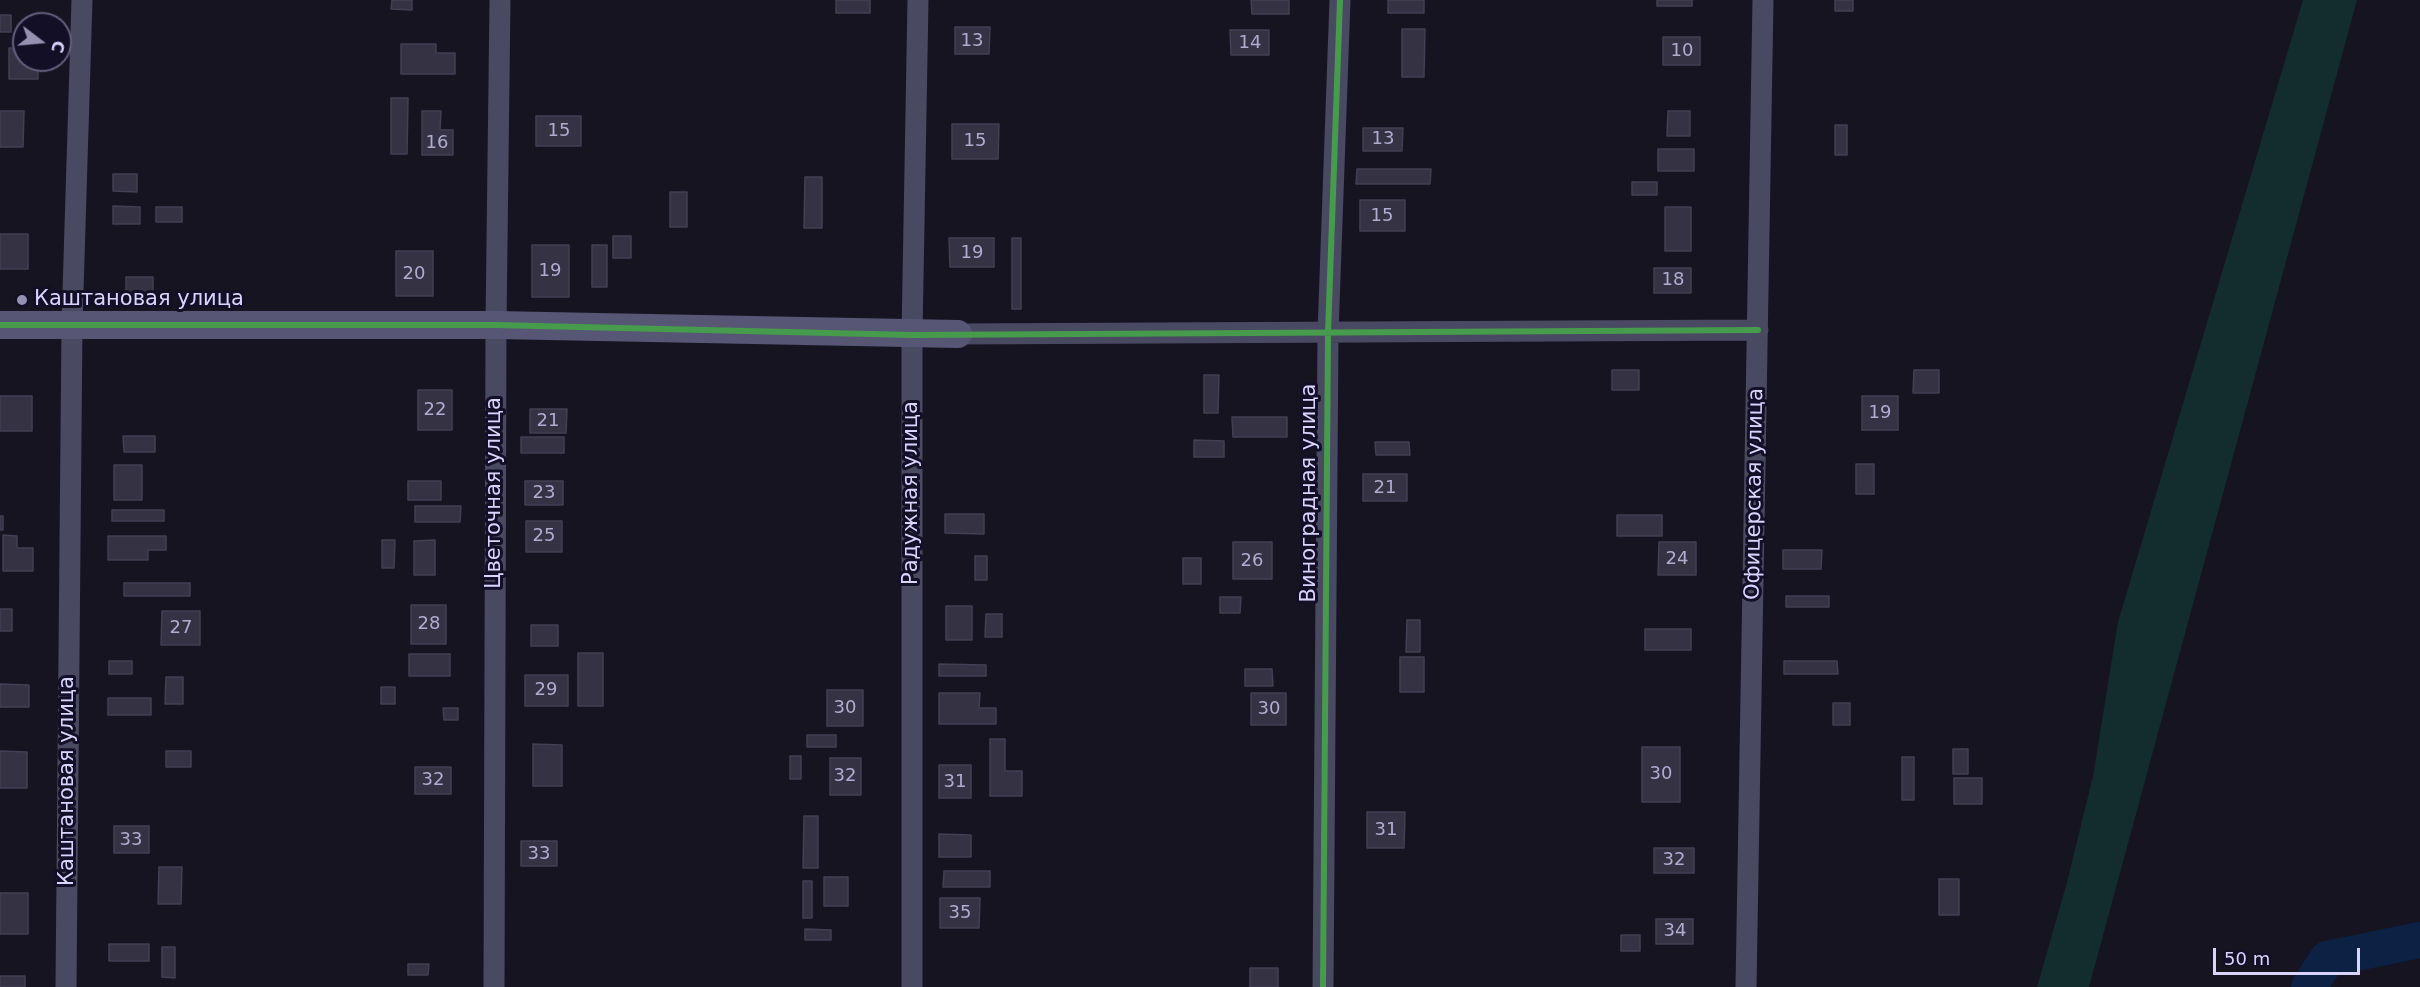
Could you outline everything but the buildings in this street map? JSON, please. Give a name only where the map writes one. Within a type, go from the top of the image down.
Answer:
[{"type":"street","name":"Каштановая улица","points":[[66,987],[72,324],[82,0]]},
{"type":"street","name":"Цветочная улица","points":[[494,987],[496,325],[500,0]]},
{"type":"street","name":"Радужная улица","points":[[912,987],[912,334],[918,0]]},
{"type":"street","name":"Виноградная улица","points":[[1323,987],[1328,333],[1340,0]]},
{"type":"street","name":"Офицерская улица","points":[[1746,987],[1763,0]]},
{"type":"street","points":[[0,325],[496,325],[912,334],[1758,330]]},
{"type":"green space","points":[[2303,0],[2357,0],[2089,987],[2037,987],[2067,882],[2093,776],[2118,622]]},
{"type":"waterway","points":[[2309,987],[2327,959],[2420,940]]},
{"type":"cycle path","points":[[1323,987],[1328,333],[1340,0]]},
{"type":"cycle path","points":[[0,325],[496,325],[912,335],[1758,330]]},
{"type":"place","name":"Каштановая улица","points":[[22,300]]}]
